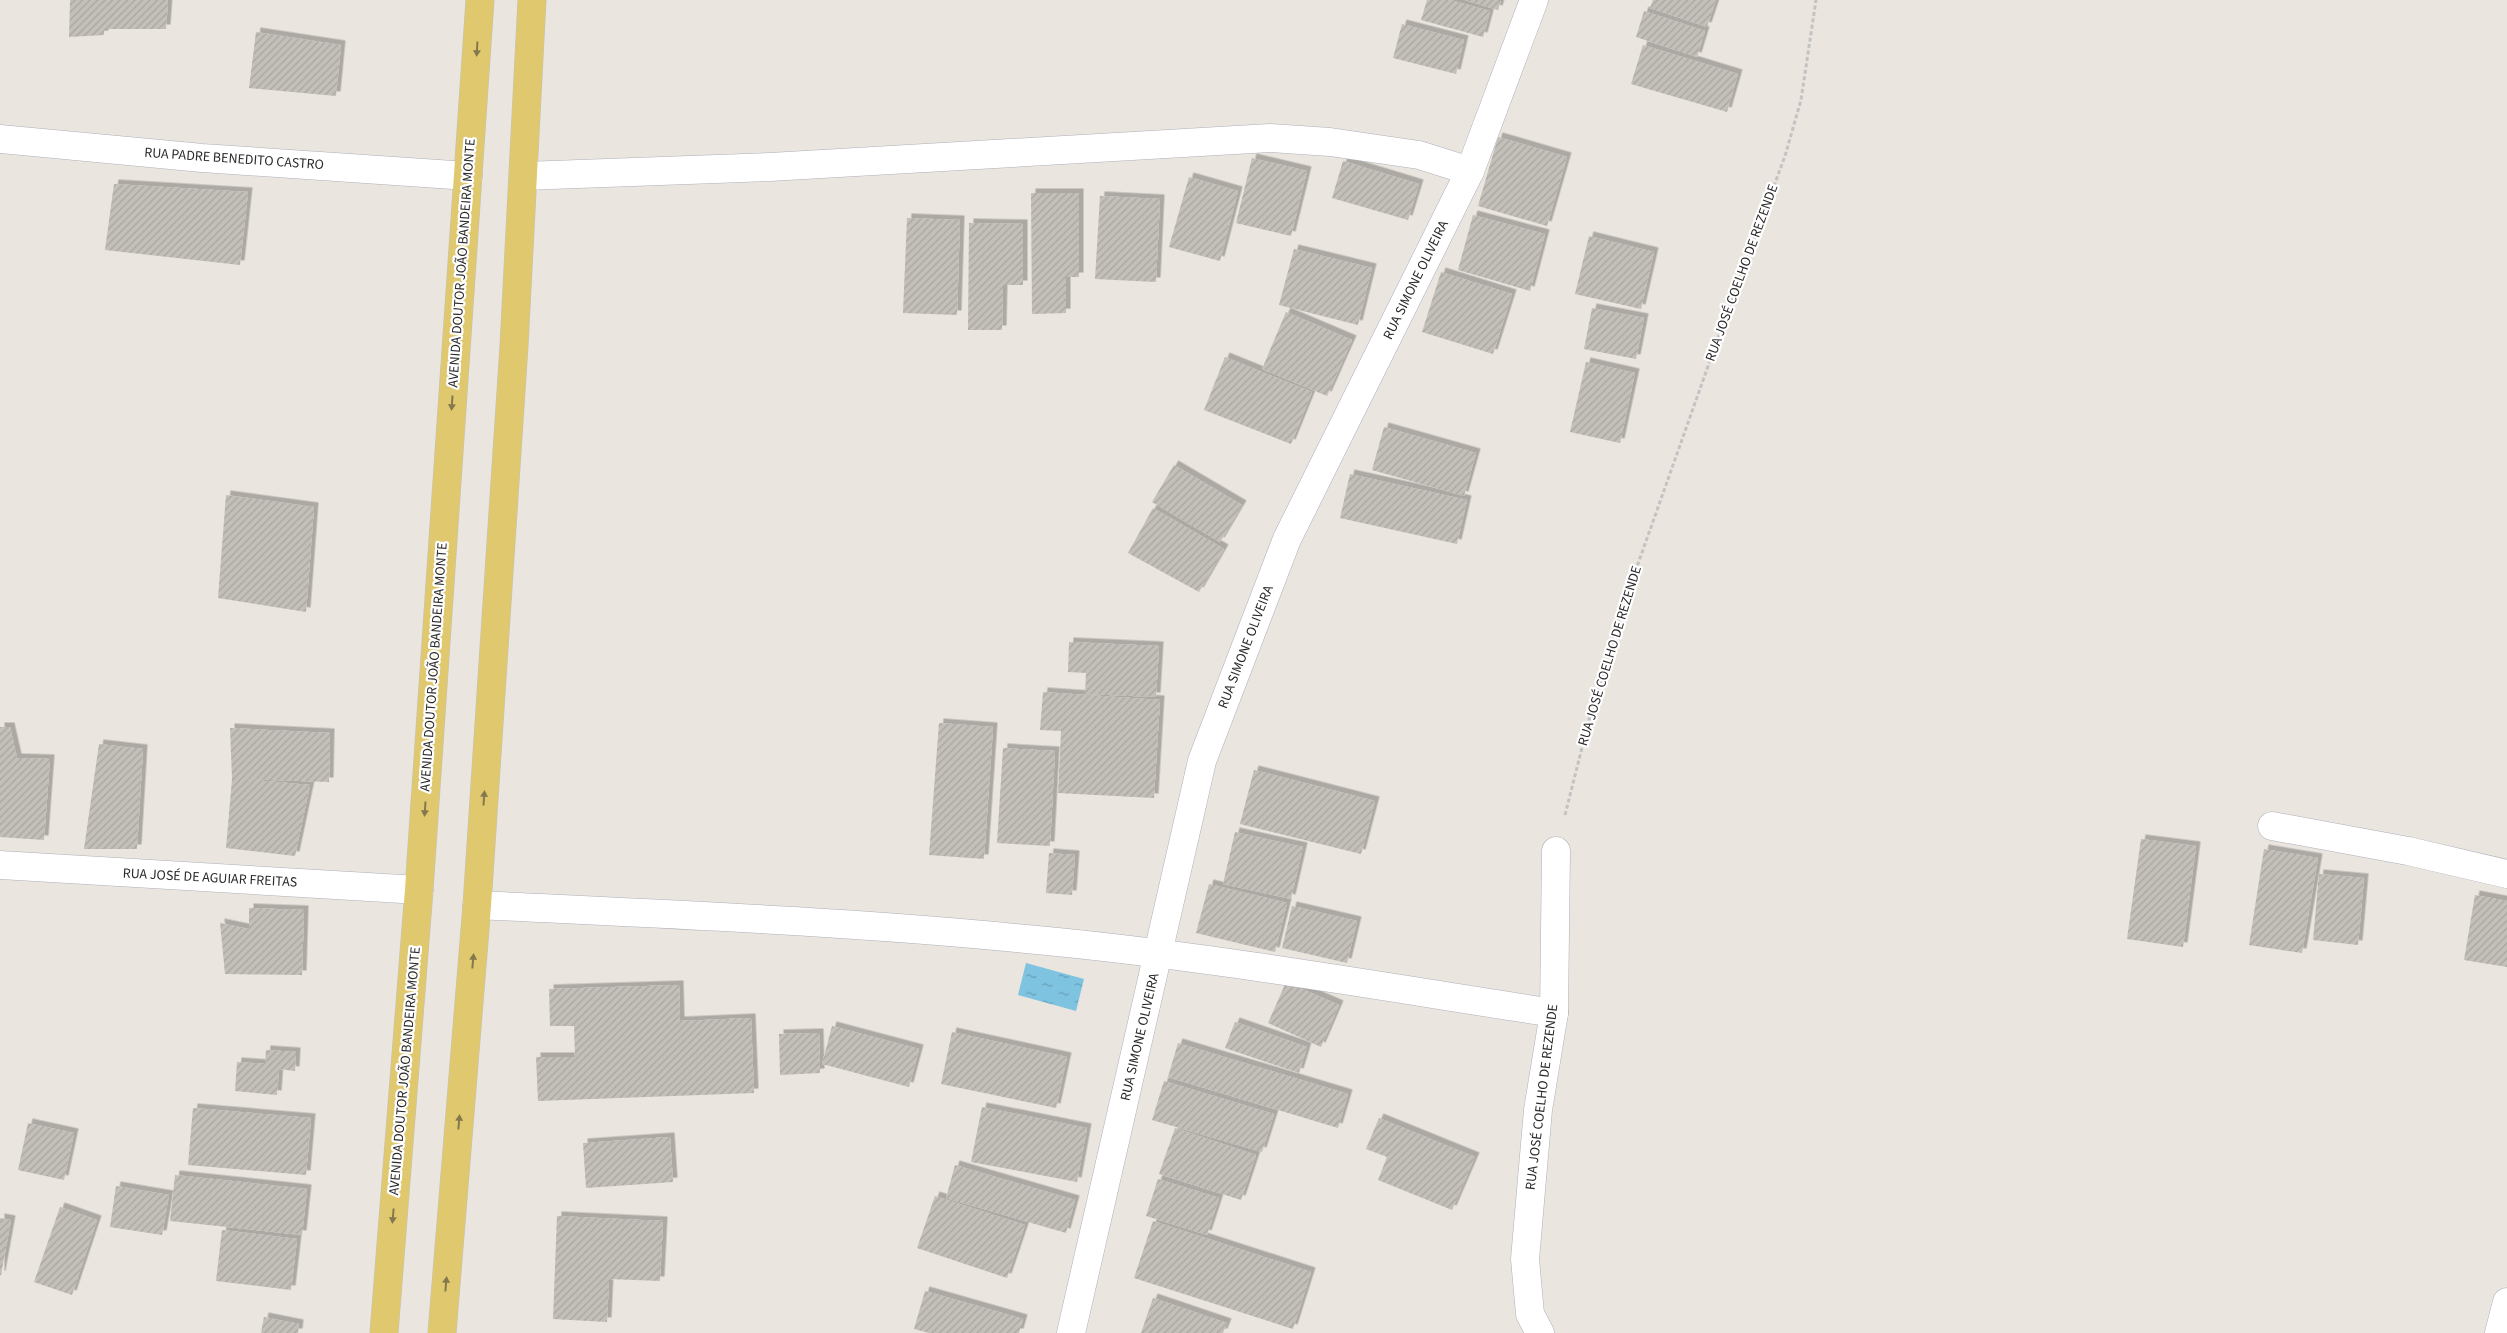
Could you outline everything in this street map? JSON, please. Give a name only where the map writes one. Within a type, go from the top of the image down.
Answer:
[{"type":"main road","name":"AVENIDA DOUTOR JOÃO BANDEIRA MONTE","points":[[384,1333],[419,890],[480,0]]},
{"type":"main road","points":[[442,1333],[477,905],[524,176],[525,104],[532,0]]},
{"type":"street","name":"RUA SIMONE OLIVEIRA","points":[[1071,1333],[1202,761],[1287,539],[1470,170],[1534,0]]},
{"type":"street","points":[[524,176],[799,165],[1270,138],[1330,142],[1419,155],[1470,170]]},
{"type":"street","name":"RUA PADRE BENEDITO CASTRO","points":[[0,139],[202,158],[468,176]]},
{"type":"street","points":[[2272,826],[2408,851],[2507,874]]},
{"type":"street","name":"RUA JOSÉ COELHO DE REZENDE","points":[[1540,1333],[1530,1314],[1525,1259],[1538,1110],[1554,1013],[1556,851]]},
{"type":"street","name":"RUA JOSÉ DE AGUIAR FREITAS","points":[[0,866],[419,890]]},
{"type":"street","points":[[477,905],[895,927],[1159,953],[1554,1013]]},
{"type":"street","points":[[2499,1333],[2507,1302]]},
{"type":"path","name":"RUA JOSÉ COELHO DE REZENDE","points":[[1556,851],[1589,720],[1622,609],[1725,316],[1785,156],[1801,100],[1816,0]]},
{"type":"water","points":[[1026,963],[1084,979],[1076,1011],[1018,995]]},
{"type":"building","points":[[70,0],[105,0],[105,22],[106,0],[168,0],[166,29],[104,29],[104,35],[69,37]]},
{"type":"building","points":[[1427,0],[1450,0],[1490,11],[1483,37],[1421,20]]},
{"type":"building","points":[[1465,0],[1501,0],[1498,10]]},
{"type":"building","points":[[1653,0],[1716,0],[1707,27],[1650,8]]},
{"type":"building","points":[[1644,11],[1705,31],[1697,57],[1636,37]]},
{"type":"building","points":[[1402,24],[1464,40],[1456,74],[1393,58]]},
{"type":"building","points":[[256,32],[341,45],[336,96],[249,88]]},
{"type":"building","points":[[1643,45],[1738,74],[1727,112],[1631,84]]},
{"type":"building","points":[[1498,137],[1567,157],[1547,226],[1478,206]]},
{"type":"building","points":[[1252,158],[1307,171],[1291,236],[1236,223]]},
{"type":"building","points":[[1343,161],[1419,184],[1408,220],[1332,198]]},
{"type":"building","points":[[1189,177],[1238,191],[1220,261],[1169,247]]},
{"type":"building","points":[[114,184],[248,192],[240,265],[105,250]]},
{"type":"building","points":[[1031,193],[1079,193],[1079,277],[1066,277],[1066,313],[1032,314]]},
{"type":"building","points":[[1100,196],[1160,199],[1156,282],[1095,279]]},
{"type":"building","points":[[1473,215],[1545,234],[1530,291],[1458,270]]},
{"type":"building","points":[[907,218],[960,220],[957,315],[903,313]]},
{"type":"building","points":[[969,223],[1023,224],[1023,285],[1003,285],[1002,330],[968,330]]},
{"type":"building","points":[[1589,236],[1654,252],[1641,309],[1575,294]]},
{"type":"building","points":[[1294,249],[1372,268],[1358,325],[1279,305]]},
{"type":"building","points":[[1441,272],[1512,294],[1493,354],[1422,332]]},
{"type":"building","points":[[1592,308],[1644,318],[1636,359],[1584,349]]},
{"type":"building","points":[[1286,312],[1352,340],[1327,396],[1262,369]]},
{"type":"building","points":[[1225,357],[1312,392],[1291,444],[1204,410]]},
{"type":"building","points":[[1586,362],[1635,373],[1620,443],[1570,432]]},
{"type":"building","points":[[1384,427],[1476,453],[1464,496],[1372,470]]},
{"type":"building","points":[[1174,465],[1242,505],[1220,542],[1152,502]]},
{"type":"building","points":[[1350,474],[1467,500],[1457,544],[1340,518]]},
{"type":"building","points":[[226,495],[314,507],[306,612],[218,598]]},
{"type":"building","points":[[1153,508],[1224,549],[1199,592],[1128,553]]},
{"type":"building","points":[[1069,642],[1159,646],[1156,697],[1085,694],[1086,673],[1068,672]]},
{"type":"building","points":[[1043,692],[1160,700],[1154,798],[1058,793],[1061,731],[1040,730]]},
{"type":"building","points":[[939,723],[993,727],[984,859],[929,855]]},
{"type":"building","points":[[0,727],[10,727],[17,758],[50,759],[44,840],[0,837]]},
{"type":"building","points":[[230,728],[330,733],[329,782],[241,779],[310,785],[295,856],[226,848],[232,779]]},
{"type":"building","points":[[99,744],[143,749],[137,849],[84,849]]},
{"type":"building","points":[[1003,748],[1055,751],[1050,846],[997,843]]},
{"type":"building","points":[[1254,770],[1375,801],[1361,854],[1240,824]]},
{"type":"building","points":[[1235,832],[1303,847],[1291,899],[1223,884]]},
{"type":"building","points":[[2141,839],[2196,846],[2183,947],[2127,939]]},
{"type":"building","points":[[2264,849],[2318,858],[2302,953],[2249,945]]},
{"type":"building","points":[[1049,853],[1075,855],[1072,895],[1046,893]]},
{"type":"building","points":[[2319,874],[2364,878],[2358,945],[2313,940]]},
{"type":"building","points":[[1209,884],[1287,903],[1275,952],[1196,933]]},
{"type":"building","points":[[2475,895],[2507,901],[2507,967],[2464,960]]},
{"type":"building","points":[[1292,906],[1357,921],[1347,963],[1282,948]]},
{"type":"building","points":[[249,908],[304,910],[302,975],[225,974],[220,923],[249,929]]},
{"type":"building","points":[[1286,982],[1339,1005],[1321,1047],[1268,1023]]},
{"type":"building","points":[[679,985],[680,1021],[751,1018],[754,1093],[538,1101],[536,1057],[575,1057],[574,1026],[550,1026],[549,989]]},
{"type":"building","points":[[1235,1022],[1307,1047],[1299,1073],[1225,1048]]},
{"type":"building","points":[[832,1026],[919,1049],[909,1087],[822,1064]]},
{"type":"building","points":[[952,1032],[1067,1057],[1056,1108],[941,1084]]},
{"type":"building","points":[[819,1033],[820,1073],[780,1075],[779,1034]]},
{"type":"building","points":[[1178,1043],[1348,1094],[1338,1128],[1168,1077]]},
{"type":"building","points":[[266,1050],[296,1052],[295,1071],[279,1069],[277,1095],[235,1091],[237,1062],[265,1064]]},
{"type":"building","points":[[1164,1081],[1274,1114],[1262,1152],[1152,1120]]},
{"type":"building","points":[[982,1107],[1087,1128],[1077,1182],[971,1162]]},
{"type":"building","points":[[193,1108],[311,1118],[306,1175],[188,1165]]},
{"type":"building","points":[[1379,1118],[1475,1157],[1452,1210],[1378,1180],[1387,1157],[1366,1149]]},
{"type":"building","points":[[28,1123],[74,1133],[64,1180],[18,1170]]},
{"type":"building","points":[[1175,1128],[1256,1155],[1241,1200],[1159,1174]]},
{"type":"building","points":[[670,1137],[673,1182],[586,1188],[583,1143]]},
{"type":"building","points":[[955,1165],[1075,1200],[1066,1233],[946,1198]]},
{"type":"building","points":[[175,1175],[307,1189],[302,1235],[170,1221]]},
{"type":"building","points":[[1158,1179],[1219,1198],[1207,1235],[1146,1216]]},
{"type":"building","points":[[116,1186],[169,1195],[162,1235],[110,1227]]},
{"type":"building","points":[[935,1196],[1025,1225],[1007,1278],[917,1248]]},
{"type":"building","points":[[60,1207],[97,1220],[72,1295],[34,1282]]},
{"type":"building","points":[[557,1216],[663,1221],[660,1281],[609,1279],[607,1322],[553,1319]]},
{"type":"building","points":[[0,1218],[11,1220],[1,1275],[0,1275]]},
{"type":"building","points":[[1153,1221],[1311,1272],[1293,1329],[1134,1278]]},
{"type":"building","points":[[222,1230],[297,1239],[291,1290],[216,1281]]},
{"type":"building","points":[[925,1291],[1023,1319],[1019,1333],[929,1333],[914,1329]]},
{"type":"building","points":[[1153,1298],[1227,1323],[1223,1333],[1141,1333]]},
{"type":"building","points":[[264,1317],[299,1324],[298,1333],[261,1333]]}]
